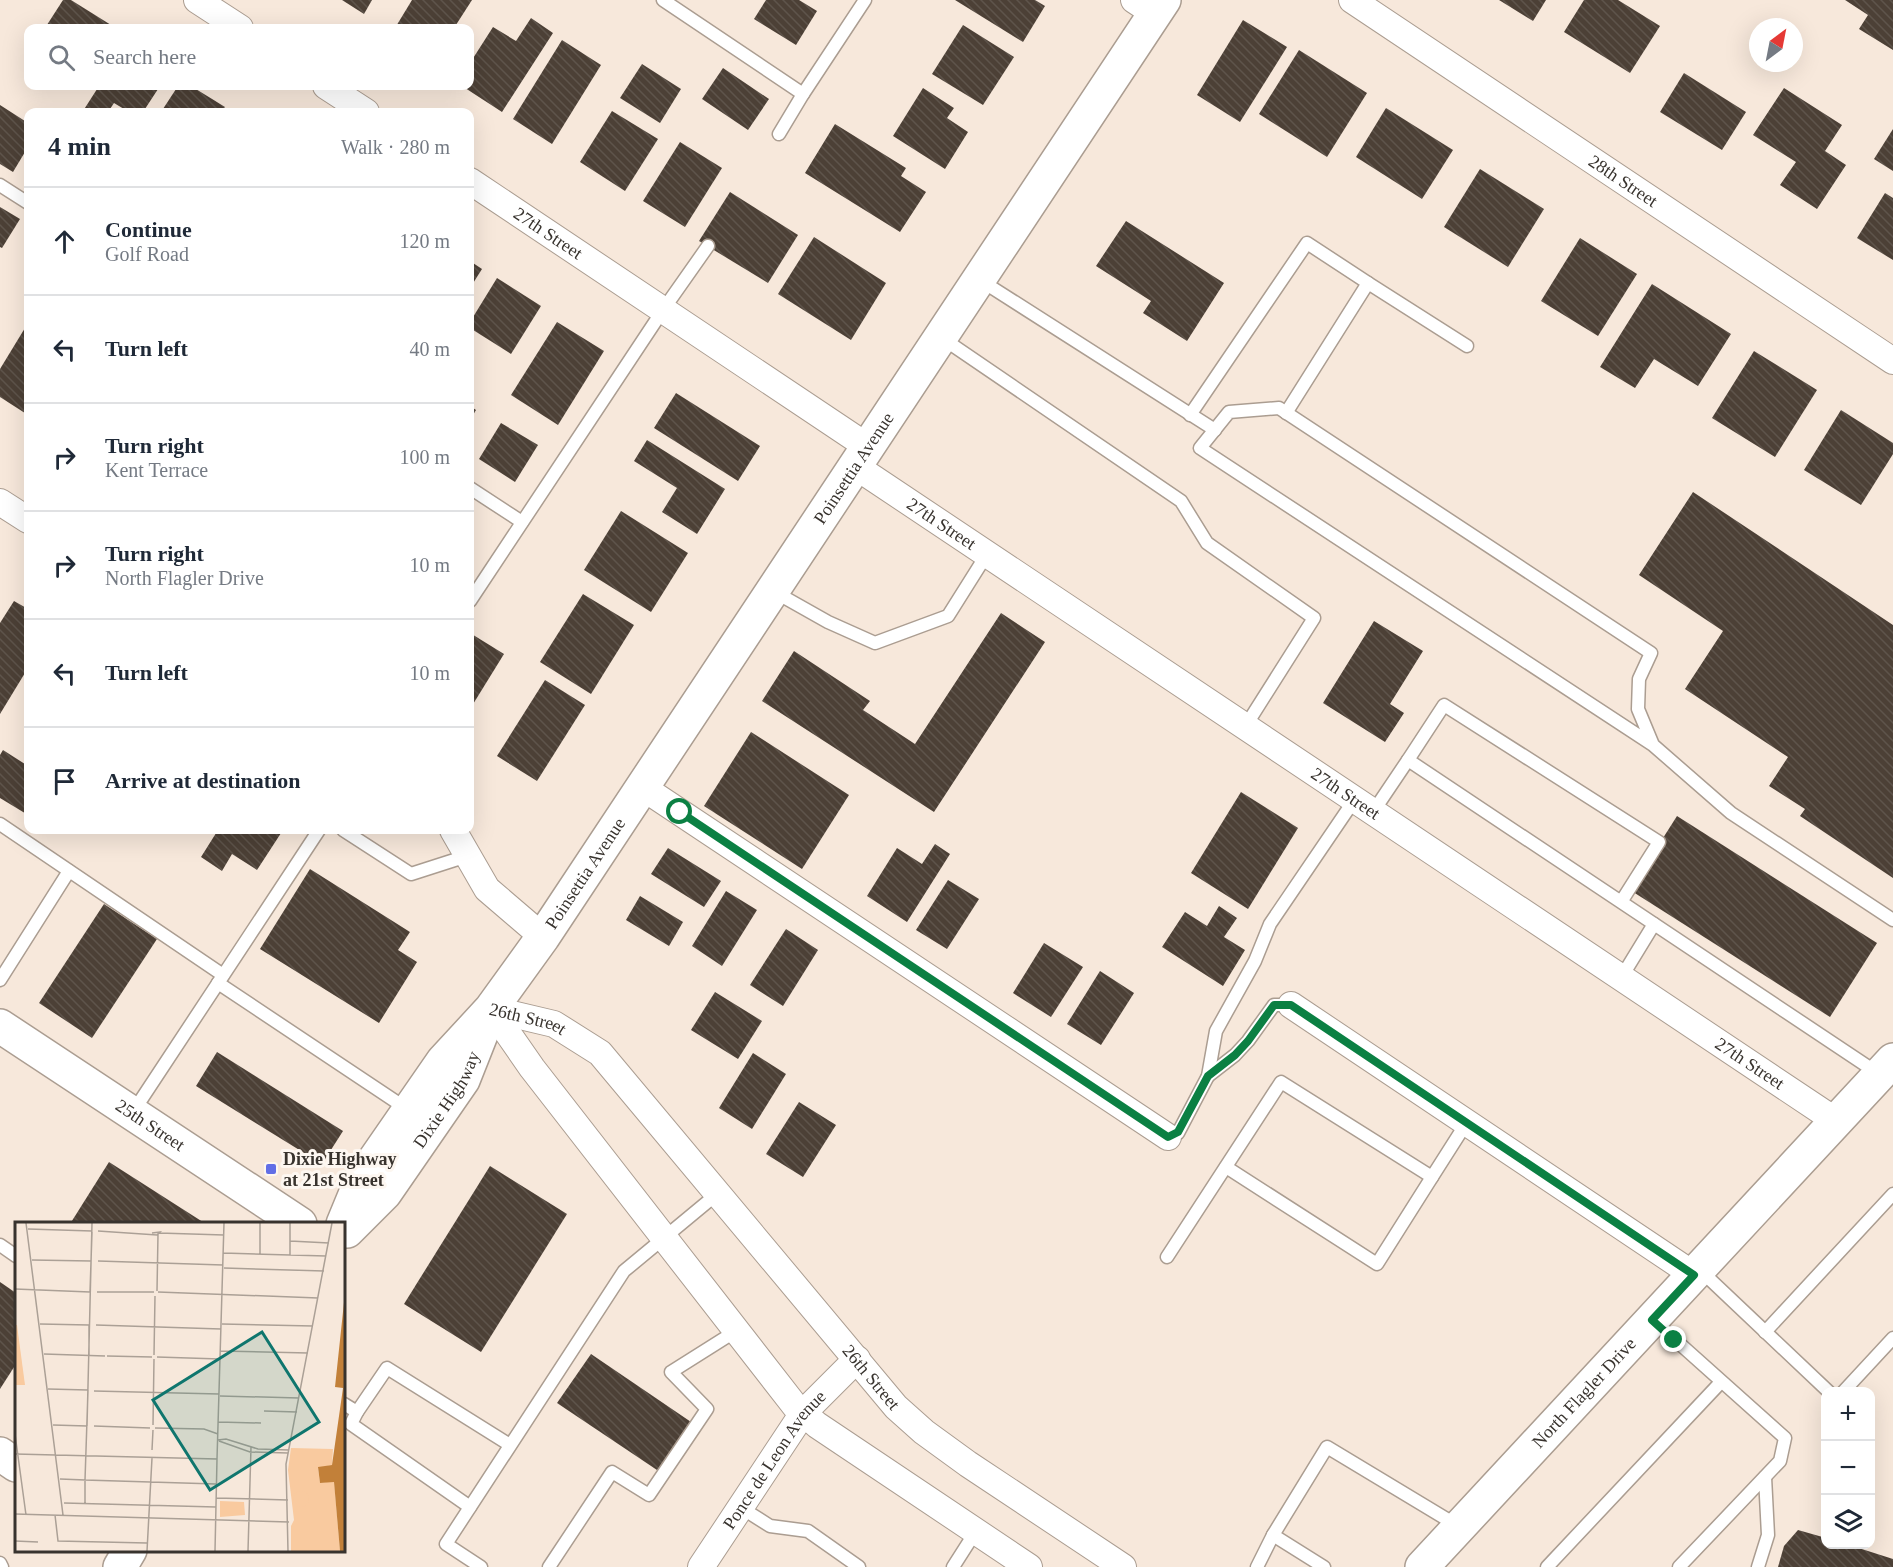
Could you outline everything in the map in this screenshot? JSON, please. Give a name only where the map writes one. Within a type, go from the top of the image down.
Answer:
[{"type":"street","points":[[197,0],[234,24]]},
{"type":"street","name":"28th Street","points":[[1352,0],[1893,361]]},
{"type":"street","name":"Poinsettia Avenue","points":[[543,937],[979,279],[1151,5]]},
{"type":"street","points":[[332,90],[360,108]]},
{"type":"street","name":"27th Street","points":[[474,184],[663,310],[862,456],[987,554],[1836,1121]]},
{"type":"street","points":[[0,502],[24,517]]},
{"type":"street","points":[[642,787],[1168,1137]]},
{"type":"street","points":[[455,834],[487,889],[543,937]]},
{"type":"street","name":"Dixie Highway","points":[[344,1222],[362,1178],[443,1061],[491,1009],[543,937]]},
{"type":"street","points":[[1291,1005],[1696,1272]]},
{"type":"street","name":"Dixie Highway","points":[[345,1234],[385,1193],[463,1080],[491,1009]]},
{"type":"street","name":"26th Street","points":[[491,1009],[554,1024],[600,1053],[896,1407],[924,1432],[1124,1567]]},
{"type":"street","name":"26th Street","points":[[491,1009],[532,1068],[736,1331],[803,1413],[817,1425],[1029,1567]]},
{"type":"street","name":"25th Street","points":[[0,1026],[297,1222]]},
{"type":"street","name":"North Flagler Drive","points":[[1422,1567],[1886,1067]]},
{"type":"street","name":"Ponce de Leon Avenue","points":[[701,1567],[803,1413],[857,1359]]},
{"type":"street","points":[[0,1454],[15,1464]]},
{"type":"street","points":[[120,1567],[129,1552]]},
{"type":"lane","points":[[663,0],[803,94]]},
{"type":"lane","points":[[779,134],[865,0]]},
{"type":"lane","points":[[0,185],[24,200]]},
{"type":"lane","points":[[1190,415],[1306,243],[1467,346]]},
{"type":"lane","points":[[474,595],[708,246]]},
{"type":"lane","points":[[979,279],[1215,430]]},
{"type":"lane","points":[[1286,413],[1368,283]]},
{"type":"lane","points":[[941,337],[1181,501],[1207,543],[1314,618],[1245,727]]},
{"type":"lane","points":[[1653,745],[1638,709],[1639,678],[1650,653],[1279,408],[1229,412],[1200,448],[1653,745],[1731,813],[1893,920]]},
{"type":"lane","points":[[474,491],[522,522]]},
{"type":"lane","points":[[772,591],[828,622],[875,643],[948,616],[987,554]]},
{"type":"lane","points":[[1168,1137],[1178,1132],[1208,1076],[1216,1031],[1255,961],[1270,924],[1364,806],[1408,760],[1444,705],[1659,842],[1621,903]]},
{"type":"lane","points":[[1408,760],[1621,903],[1886,1067]]},
{"type":"lane","points":[[0,824],[409,1110]]},
{"type":"lane","points":[[132,1113],[316,834]]},
{"type":"lane","points":[[349,834],[411,874],[467,856]]},
{"type":"lane","points":[[0,980],[69,871]]},
{"type":"lane","points":[[1622,978],[1654,924]]},
{"type":"lane","points":[[1208,1076],[1235,1055],[1274,1005],[1291,1005]]},
{"type":"lane","points":[[1167,1257],[1281,1082],[1432,1177]]},
{"type":"lane","points":[[1226,1167],[1377,1264],[1467,1122]]},
{"type":"lane","points":[[481,1567],[446,1544],[624,1271],[717,1194]]},
{"type":"lane","points":[[1765,1332],[1893,1194]]},
{"type":"lane","points":[[0,1245],[15,1255]]},
{"type":"lane","points":[[1696,1272],[1824,1387]]},
{"type":"lane","points":[[1652,1320],[1785,1438],[1780,1461],[1679,1567]]},
{"type":"lane","points":[[549,1567],[612,1472],[649,1495],[707,1409],[671,1372],[736,1331]]},
{"type":"lane","points":[[1848,1387],[1893,1338]]},
{"type":"lane","points":[[470,1507],[351,1424],[357,1412],[387,1368],[510,1445]]},
{"type":"lane","points":[[1546,1567],[1721,1382]]},
{"type":"lane","points":[[345,1405],[357,1412]]},
{"type":"lane","points":[[1257,1567],[1273,1535],[1327,1447],[1459,1527]]},
{"type":"lane","points":[[1758,1567],[1768,1535],[1765,1477]]},
{"type":"lane","points":[[740,1507],[770,1526],[808,1531],[859,1567]]},
{"type":"lane","points":[[953,1567],[976,1531]]},
{"type":"lane","points":[[1273,1535],[1324,1567]]},
{"type":"building","points":[[63,0],[71,0],[109,24],[48,24]]},
{"type":"building","points":[[342,0],[372,0],[364,14]]},
{"type":"building","points":[[412,0],[472,0],[457,24],[397,24]]},
{"type":"building","points":[[766,0],[799,0],[817,11],[796,45],[754,19]]},
{"type":"building","points":[[955,0],[1035,0],[1045,6],[1023,42]]},
{"type":"building","points":[[1499,0],[1546,0],[1533,21]]},
{"type":"building","points":[[1584,0],[1618,0],[1660,26],[1630,73],[1564,32]]},
{"type":"building","points":[[1845,0],[1893,0],[1893,50],[1859,29],[1868,15]]},
{"type":"building","points":[[531,18],[553,33],[502,112],[468,90],[474,90],[474,57],[493,27],[516,41]]},
{"type":"building","points":[[1243,20],[1287,47],[1240,122],[1197,95]]},
{"type":"building","points":[[963,25],[1014,57],[983,105],[932,74]]},
{"type":"building","points":[[562,40],[601,65],[552,144],[513,119]]},
{"type":"building","points":[[1299,50],[1367,93],[1327,157],[1259,114]]},
{"type":"building","points":[[642,64],[681,89],[660,123],[620,98]]},
{"type":"building","points":[[723,68],[769,99],[748,130],[702,99]]},
{"type":"building","points":[[1684,73],[1746,112],[1722,150],[1660,112]]},
{"type":"building","points":[[923,88],[954,108],[947,118],[968,132],[945,169],[893,136]]},
{"type":"building","points":[[1784,88],[1842,125],[1825,151],[1846,165],[1817,209],[1780,185],[1796,162],[1753,135]]},
{"type":"building","points":[[96,90],[157,90],[146,108],[122,108],[114,103],[111,108],[85,108]]},
{"type":"building","points":[[175,90],[197,90],[225,107],[224,108],[164,108]]},
{"type":"building","points":[[0,105],[24,120],[24,154],[13,172],[0,164]]},
{"type":"building","points":[[1386,108],[1453,150],[1422,199],[1356,157]]},
{"type":"building","points":[[612,111],[658,139],[625,191],[580,162]]},
{"type":"building","points":[[835,124],[906,168],[901,176],[926,192],[900,232],[805,173]]},
{"type":"building","points":[[1893,129],[1893,171],[1874,159]]},
{"type":"building","points":[[680,142],[722,168],[685,227],[643,201]]},
{"type":"building","points":[[1480,169],[1544,209],[1508,267],[1444,227]]},
{"type":"building","points":[[730,192],[798,235],[768,283],[699,241]]},
{"type":"building","points":[[1885,193],[1893,198],[1893,260],[1857,238]]},
{"type":"building","points":[[0,207],[20,219],[2,248],[0,247]]},
{"type":"building","points":[[1126,221],[1224,283],[1187,341],[1143,313],[1151,301],[1096,266]]},
{"type":"building","points":[[814,237],[886,283],[851,340],[778,294]]},
{"type":"building","points":[[1580,238],[1637,274],[1598,336],[1541,301]]},
{"type":"building","points":[[474,264],[482,269],[474,282]]},
{"type":"building","points":[[497,278],[541,306],[511,354],[474,331],[474,315]]},
{"type":"building","points":[[1652,284],[1731,334],[1698,386],[1654,359],[1635,388],[1600,367]]},
{"type":"building","points":[[557,322],[604,351],[558,425],[511,395]]},
{"type":"building","points":[[24,330],[24,412],[0,397],[0,369]]},
{"type":"building","points":[[1754,351],[1817,390],[1775,457],[1712,418]]},
{"type":"building","points":[[676,393],[760,446],[738,481],[654,428]]},
{"type":"building","points":[[1841,410],[1893,443],[1893,454],[1861,505],[1804,470]]},
{"type":"building","points":[[501,423],[538,445],[515,482],[479,459]]},
{"type":"building","points":[[647,440],[725,489],[697,534],[662,512],[677,488],[634,461]]},
{"type":"building","points":[[1693,492],[1893,625],[1893,878],[1800,816],[1805,809],[1769,786],[1788,757],[1685,689],[1723,631],[1639,575]]},
{"type":"building","points":[[621,511],[688,553],[651,612],[584,570]]},
{"type":"building","points":[[583,594],[634,625],[591,694],[540,662]]},
{"type":"building","points":[[14,601],[24,607],[24,675],[0,714],[0,623]]},
{"type":"building","points":[[1001,613],[1045,642],[934,812],[762,701],[794,651],[870,701],[863,710],[915,744]]},
{"type":"building","points":[[1374,621],[1423,651],[1390,704],[1404,713],[1385,742],[1323,703]]},
{"type":"building","points":[[474,635],[504,654],[474,703]]},
{"type":"building","points":[[545,680],[585,705],[537,781],[497,756]]},
{"type":"building","points":[[751,732],[849,795],[802,869],[704,806]]},
{"type":"building","points":[[3,750],[24,763],[24,813],[0,798],[0,755]]},
{"type":"building","points":[[1241,792],[1298,828],[1248,909],[1191,873]]},
{"type":"building","points":[[1677,816],[1877,943],[1830,1017],[1630,890]]},
{"type":"building","points":[[215,834],[280,834],[257,870],[232,854],[222,871],[201,857]]},
{"type":"building","points":[[935,844],[950,854],[907,922],[867,896],[897,848],[922,864]]},
{"type":"building","points":[[668,848],[721,881],[704,907],[651,874]]},
{"type":"building","points":[[310,869],[410,932],[398,950],[417,962],[379,1023],[260,949]]},
{"type":"building","points":[[948,880],[979,899],[947,949],[916,930]]},
{"type":"building","points":[[726,891],[757,910],[722,966],[692,946]]},
{"type":"building","points":[[640,896],[683,922],[669,946],[626,920]]},
{"type":"building","points":[[104,904],[157,939],[92,1038],[39,1003]]},
{"type":"building","points":[[1219,906],[1237,918],[1224,937],[1245,950],[1223,986],[1162,947],[1185,912],[1207,926]]},
{"type":"building","points":[[786,929],[818,950],[783,1006],[750,985]]},
{"type":"building","points":[[1044,943],[1083,967],[1051,1017],[1013,993]]},
{"type":"building","points":[[1100,971],[1134,993],[1101,1045],[1067,1024]]},
{"type":"building","points":[[715,992],[762,1021],[738,1059],[691,1030]]},
{"type":"building","points":[[217,1052],[343,1131],[322,1164],[196,1086]]},
{"type":"building","points":[[753,1053],[786,1074],[752,1129],[719,1108]]},
{"type":"building","points":[[799,1102],[836,1125],[803,1177],[766,1154]]},
{"type":"building","points":[[109,1162],[203,1222],[71,1222]]},
{"type":"building","points":[[490,1166],[567,1214],[481,1352],[404,1304]]},
{"type":"building","points":[[0,1282],[15,1292],[15,1366],[0,1389]]},
{"type":"building","points":[[591,1354],[694,1424],[660,1472],[557,1403]]},
{"type":"building","points":[[1798,1530],[1821,1537],[1821,1549],[1862,1549],[1893,1559],[1893,1567],[1778,1567],[1784,1546]]},
{"type":"place","name":"Dixie Highway at 21st Street","points":[[271,1169]]},
{"type":"route","points":[[680,812],[1168,1137],[1178,1132],[1208,1076],[1235,1055],[1274,1005],[1291,1005],[1694,1275],[1652,1320],[1674,1340]]}]
